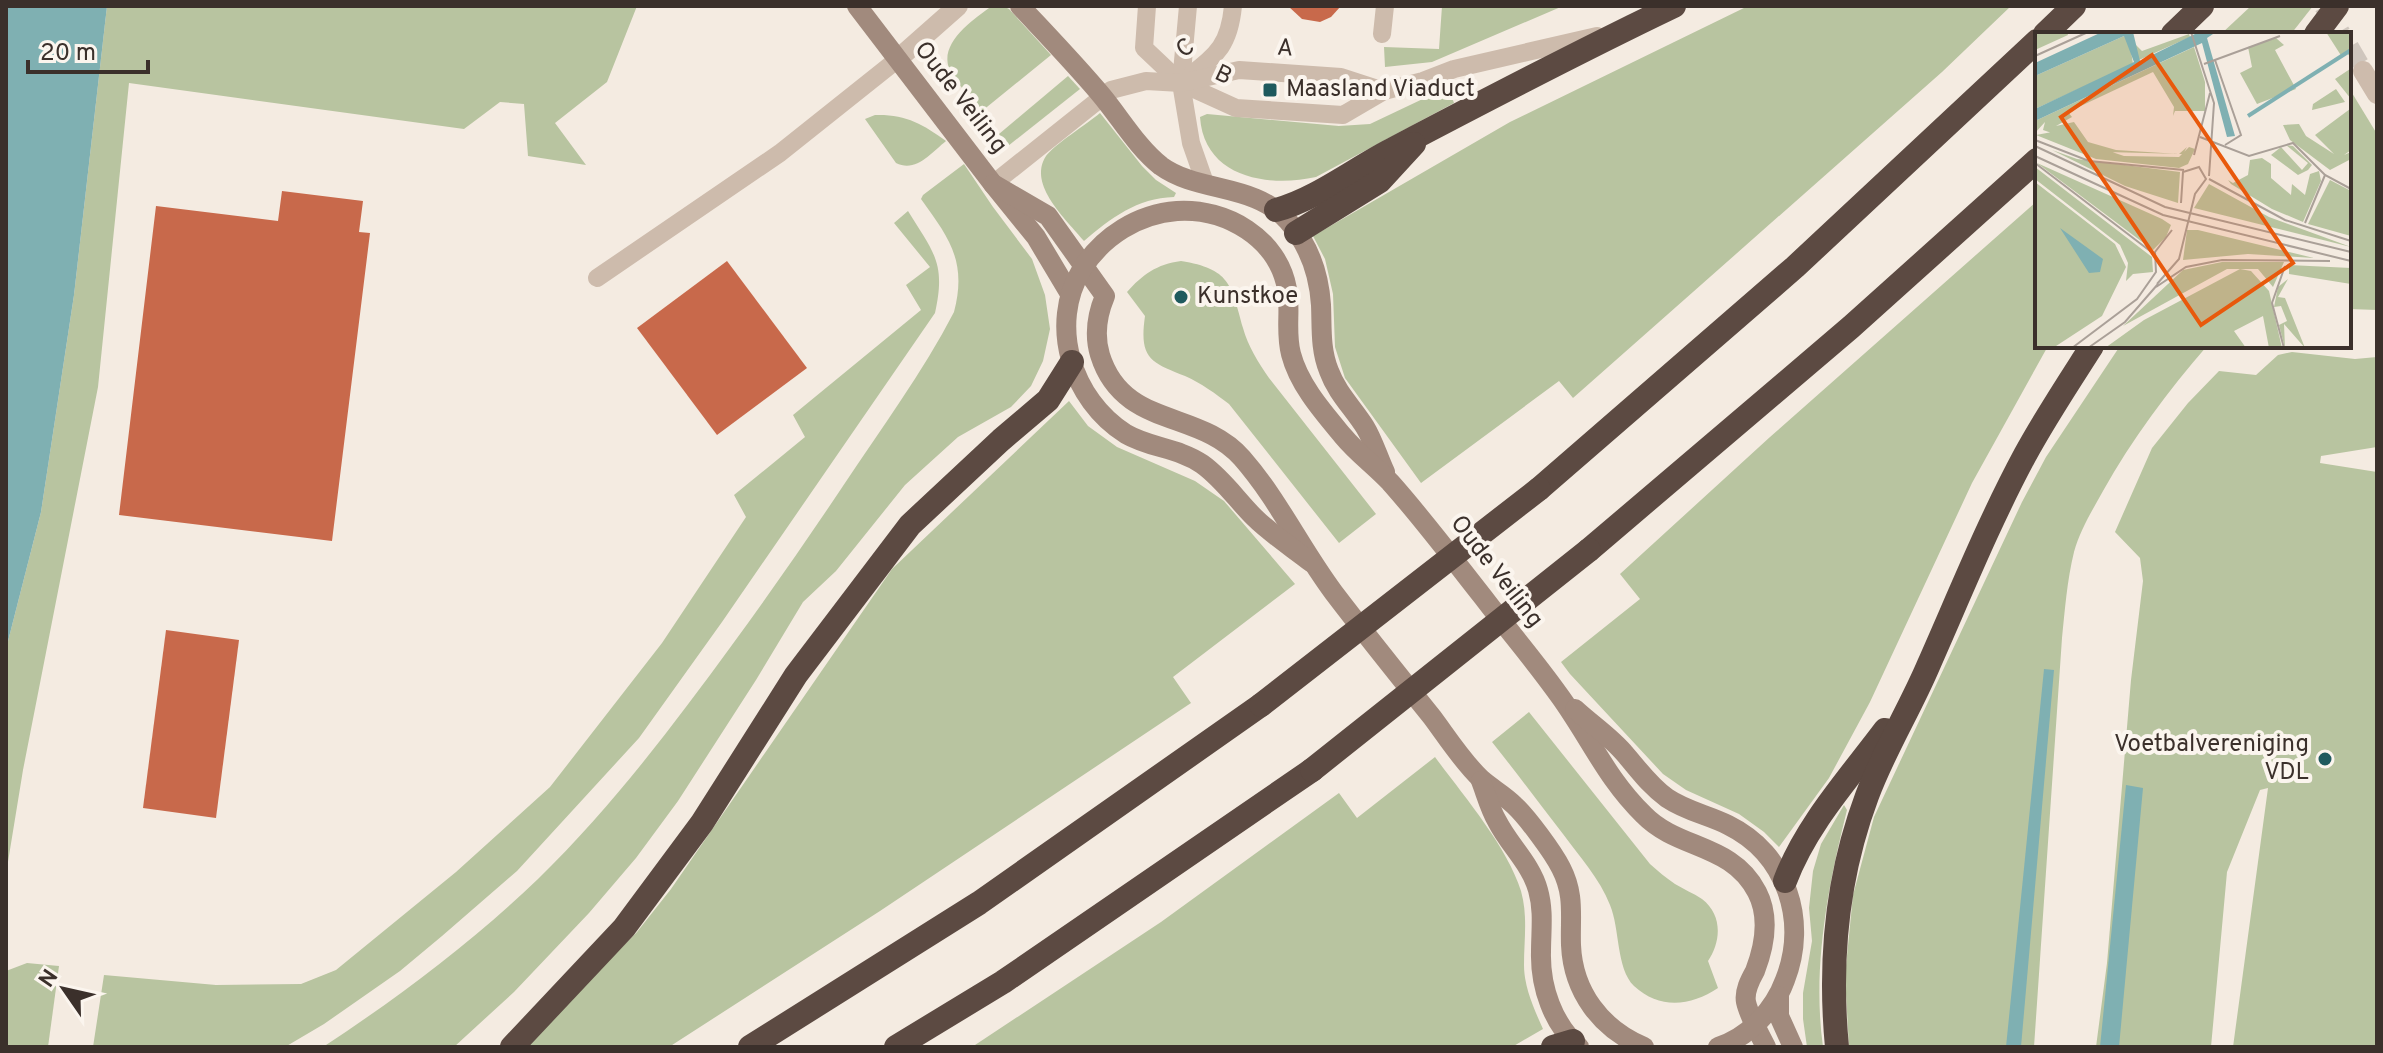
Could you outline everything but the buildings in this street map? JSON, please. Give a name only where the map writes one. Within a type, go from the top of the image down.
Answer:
[{"type":"highway","points":[[1276,210],[1295,205],[1423,133],[1674,6]]},
{"type":"highway","points":[[2047,32],[2074,6]]},
{"type":"highway","points":[[2175,32],[2202,6]]},
{"type":"highway","points":[[2318,32],[2337,6]]},
{"type":"highway","points":[[750,1047],[979,903],[1261,705],[1539,489],[1795,267],[2035,43]]},
{"type":"highway","points":[[1296,233],[1380,181],[1423,133]]},
{"type":"highway","points":[[896,1047],[1003,982],[1312,770],[1589,550],[1851,327],[2035,162]]},
{"type":"highway","points":[[1837,1047],[1833,1005],[1835,945],[1847,863],[1867,796],[1921,684],[1984,537],[2025,455],[2091,348]]},
{"type":"highway","points":[[512,1047],[624,928],[702,823],[796,675],[910,525],[1048,400],[1072,362]]},
{"type":"highway","points":[[1785,881],[1802,843],[1921,684]]},
{"type":"main road","name":"Oude Veiling","points":[[857,6],[1036,237],[1070,294]]},
{"type":"main road","points":[[1020,6],[1160,165],[1255,198],[1276,210]]},
{"type":"main road","name":"Oude Veiling","points":[[993,184],[1048,216],[1105,296],[1097,322],[1098,349],[1116,386],[1147,410],[1205,431],[1242,457],[1276,503],[1312,563]]},
{"type":"main road","name":"Oude Veiling","points":[[1276,210],[1309,252],[1319,283],[1322,339],[1329,372],[1344,402],[1365,427],[1388,480]]},
{"type":"main road","points":[[1296,233],[1279,240],[1260,240],[1245,228],[1214,213],[1198,211],[1168,212],[1139,220],[1114,234],[1084,266],[1070,294],[1068,343],[1077,380],[1096,409],[1117,427],[1129,435],[1200,463],[1225,482],[1255,517],[1312,563],[1480,778],[1516,806],[1561,867],[1573,909],[1571,948],[1576,976],[1588,1003],[1615,1031],[1644,1047]]},
{"type":"main road","name":"Oude Veiling","points":[[1260,240],[1284,274],[1289,303],[1288,339],[1294,365],[1318,406],[1346,440],[1388,480],[1438,539],[1561,698],[1604,768],[1635,807],[1658,827],[1677,838],[1727,858],[1744,873],[1756,891],[1763,907],[1764,949],[1746,989],[1746,1001],[1766,1047]]},
{"type":"main road","name":"Oude Veiling","points":[[1561,698],[1623,751],[1652,786],[1682,807],[1745,835],[1774,864],[1785,881]]},
{"type":"main road","points":[[1480,778],[1497,821],[1538,888],[1542,909],[1541,951],[1545,990],[1568,1045],[1615,1031]]},
{"type":"main road","points":[[1718,1047],[1742,1036],[1779,996],[1792,959],[1795,939],[1794,919],[1785,881]]},
{"type":"main road","points":[[1779,996],[1779,1016],[1793,1047]]},
{"type":"street","points":[[898,59],[958,6]]},
{"type":"street","points":[[2363,71],[2377,94]]},
{"type":"lane","points":[[1147,6],[1144,48],[1181,83]]},
{"type":"lane","points":[[1188,6],[1181,83],[1191,143],[1205,183]]},
{"type":"lane","name":"C","points":[[1181,83],[1219,53],[1232,22],[1233,6]]},
{"type":"lane","points":[[1382,34],[1385,6]]},
{"type":"lane","name":"B","points":[[1181,83],[1236,108],[1343,115],[1384,91],[1454,69],[1623,30]]},
{"type":"lane","points":[[597,278],[780,153],[898,59]]},
{"type":"lane","name":"A","points":[[1181,83],[1239,70],[1341,77],[1384,91]]},
{"type":"lane","points":[[993,184],[1111,90],[1146,81],[1181,83]]},
{"type":"green space","points":[[107,6],[637,6],[607,82],[555,123],[586,165],[528,156],[524,104],[500,102],[464,129],[129,83],[98,387],[23,770],[6,874],[6,649],[41,512],[74,295]]},
{"type":"green space","points":[[992,6],[1009,9],[1051,55],[982,111],[953,76],[948,55],[951,45],[965,27]]},
{"type":"green space","points":[[1442,6],[1563,6],[1432,62],[1385,67],[1384,47],[1439,49]]},
{"type":"green space","points":[[1748,6],[2011,6],[1942,72],[1573,398],[1559,381],[1421,483],[1345,378],[1335,347],[1333,294],[1325,259],[1313,236],[1510,122]]},
{"type":"green space","points":[[2251,6],[2313,6],[2293,32],[2223,32]]},
{"type":"green space","points":[[1068,76],[1080,89],[1008,146],[999,134]]},
{"type":"green space","points":[[1448,87],[1454,103],[1316,177],[1297,180],[1259,179],[1241,174],[1226,165],[1213,153],[1204,137],[1200,117],[1207,114],[1339,126],[1370,124]]},
{"type":"green space","points":[[2351,91],[2377,134],[2377,310],[2351,309]]},
{"type":"green space","points":[[1100,113],[1142,166],[1176,193],[1174,197],[1136,205],[1084,241],[1059,213],[1045,190],[1041,167],[1050,151]]},
{"type":"green space","points":[[875,115],[913,121],[946,141],[917,164],[896,163],[865,119]]},
{"type":"green space","points":[[964,164],[1032,259],[1045,295],[1050,329],[1043,361],[1031,386],[1011,407],[958,437],[905,485],[836,571],[803,602],[678,801],[636,858],[514,992],[454,1047],[323,1047],[434,968],[538,879],[591,824],[640,766],[746,625],[901,400],[954,312],[958,294],[957,265],[948,239],[921,199]]},
{"type":"green space","points":[[2035,203],[2035,348],[2047,348],[1972,483],[1870,702],[1829,778],[1779,847],[1739,814],[1686,790],[1663,774],[1561,662],[1640,599],[1620,574]]},
{"type":"green space","points":[[908,211],[931,249],[938,270],[935,313],[639,738],[517,871],[400,971],[285,1047],[93,1047],[104,975],[216,985],[301,984],[336,970],[456,872],[550,787],[662,643],[746,517],[734,495],[805,437],[793,415],[921,310],[906,285],[930,267],[894,223]]},
{"type":"green space","points":[[1181,261],[1210,269],[1226,281],[1248,341],[1261,366],[1376,514],[1339,543],[1229,404],[1197,382],[1155,362],[1146,350],[1145,316],[1127,292],[1151,271]]},
{"type":"green space","points":[[2119,348],[2205,348],[2138,434],[2103,491],[2074,552],[2062,638],[2034,1047],[1849,1047],[1845,976],[1853,895],[1874,817],[2046,457]]},
{"type":"green space","points":[[2292,352],[2355,359],[2377,357],[2377,447],[2321,456],[2320,463],[2377,472],[2377,1047],[2233,1047],[2268,788],[2260,790],[2227,872],[2211,1047],[2096,1047],[2107,963],[2131,680],[2143,581],[2140,558],[2115,532],[2152,448],[2219,371],[2256,375],[2278,355]]},
{"type":"green space","points":[[1069,401],[1088,426],[1117,447],[1195,481],[1224,501],[1295,584],[1173,677],[1191,703],[880,911],[669,1047],[523,1047],[637,932],[671,889],[892,569]]},
{"type":"green space","points":[[1529,712],[1650,864],[1709,905],[1718,929],[1716,946],[1708,961],[1718,988],[1686,1002],[1665,1002],[1644,994],[1628,978],[1621,959],[1613,915],[1601,886],[1492,742]]},
{"type":"green space","points":[[1435,757],[1506,856],[1521,891],[1526,981],[1543,1029],[1512,1047],[972,1047],[1161,922],[1339,793],[1357,818]]},
{"type":"green space","points":[[1844,805],[1847,810],[1828,898],[1821,957],[1819,987],[1823,1047],[1807,1047],[1803,993],[1812,941],[1809,908],[1813,871],[1821,844]]},
{"type":"green space","points":[[27,963],[59,966],[48,1047],[6,1047],[6,971]]},
{"type":"water","points":[[6,6],[107,6],[74,295],[41,512],[6,649]]},
{"type":"water","points":[[2044,669],[2054,670],[2021,1047],[2006,1047]]},
{"type":"water","points":[[2126,785],[2143,788],[2119,1047],[2100,1047]]},
{"type":"tunnel","points":[[2324,6],[2340,32]]},
{"type":"tunnel","points":[[2351,50],[2363,71]]},
{"type":"place","name":"Maasland Viaduct","points":[[1270,90]]},
{"type":"place","name":"Kunstkoe","points":[[1181,297]]},
{"type":"place","name":"Voetbalvereniging VDL","points":[[2325,759]]}]
